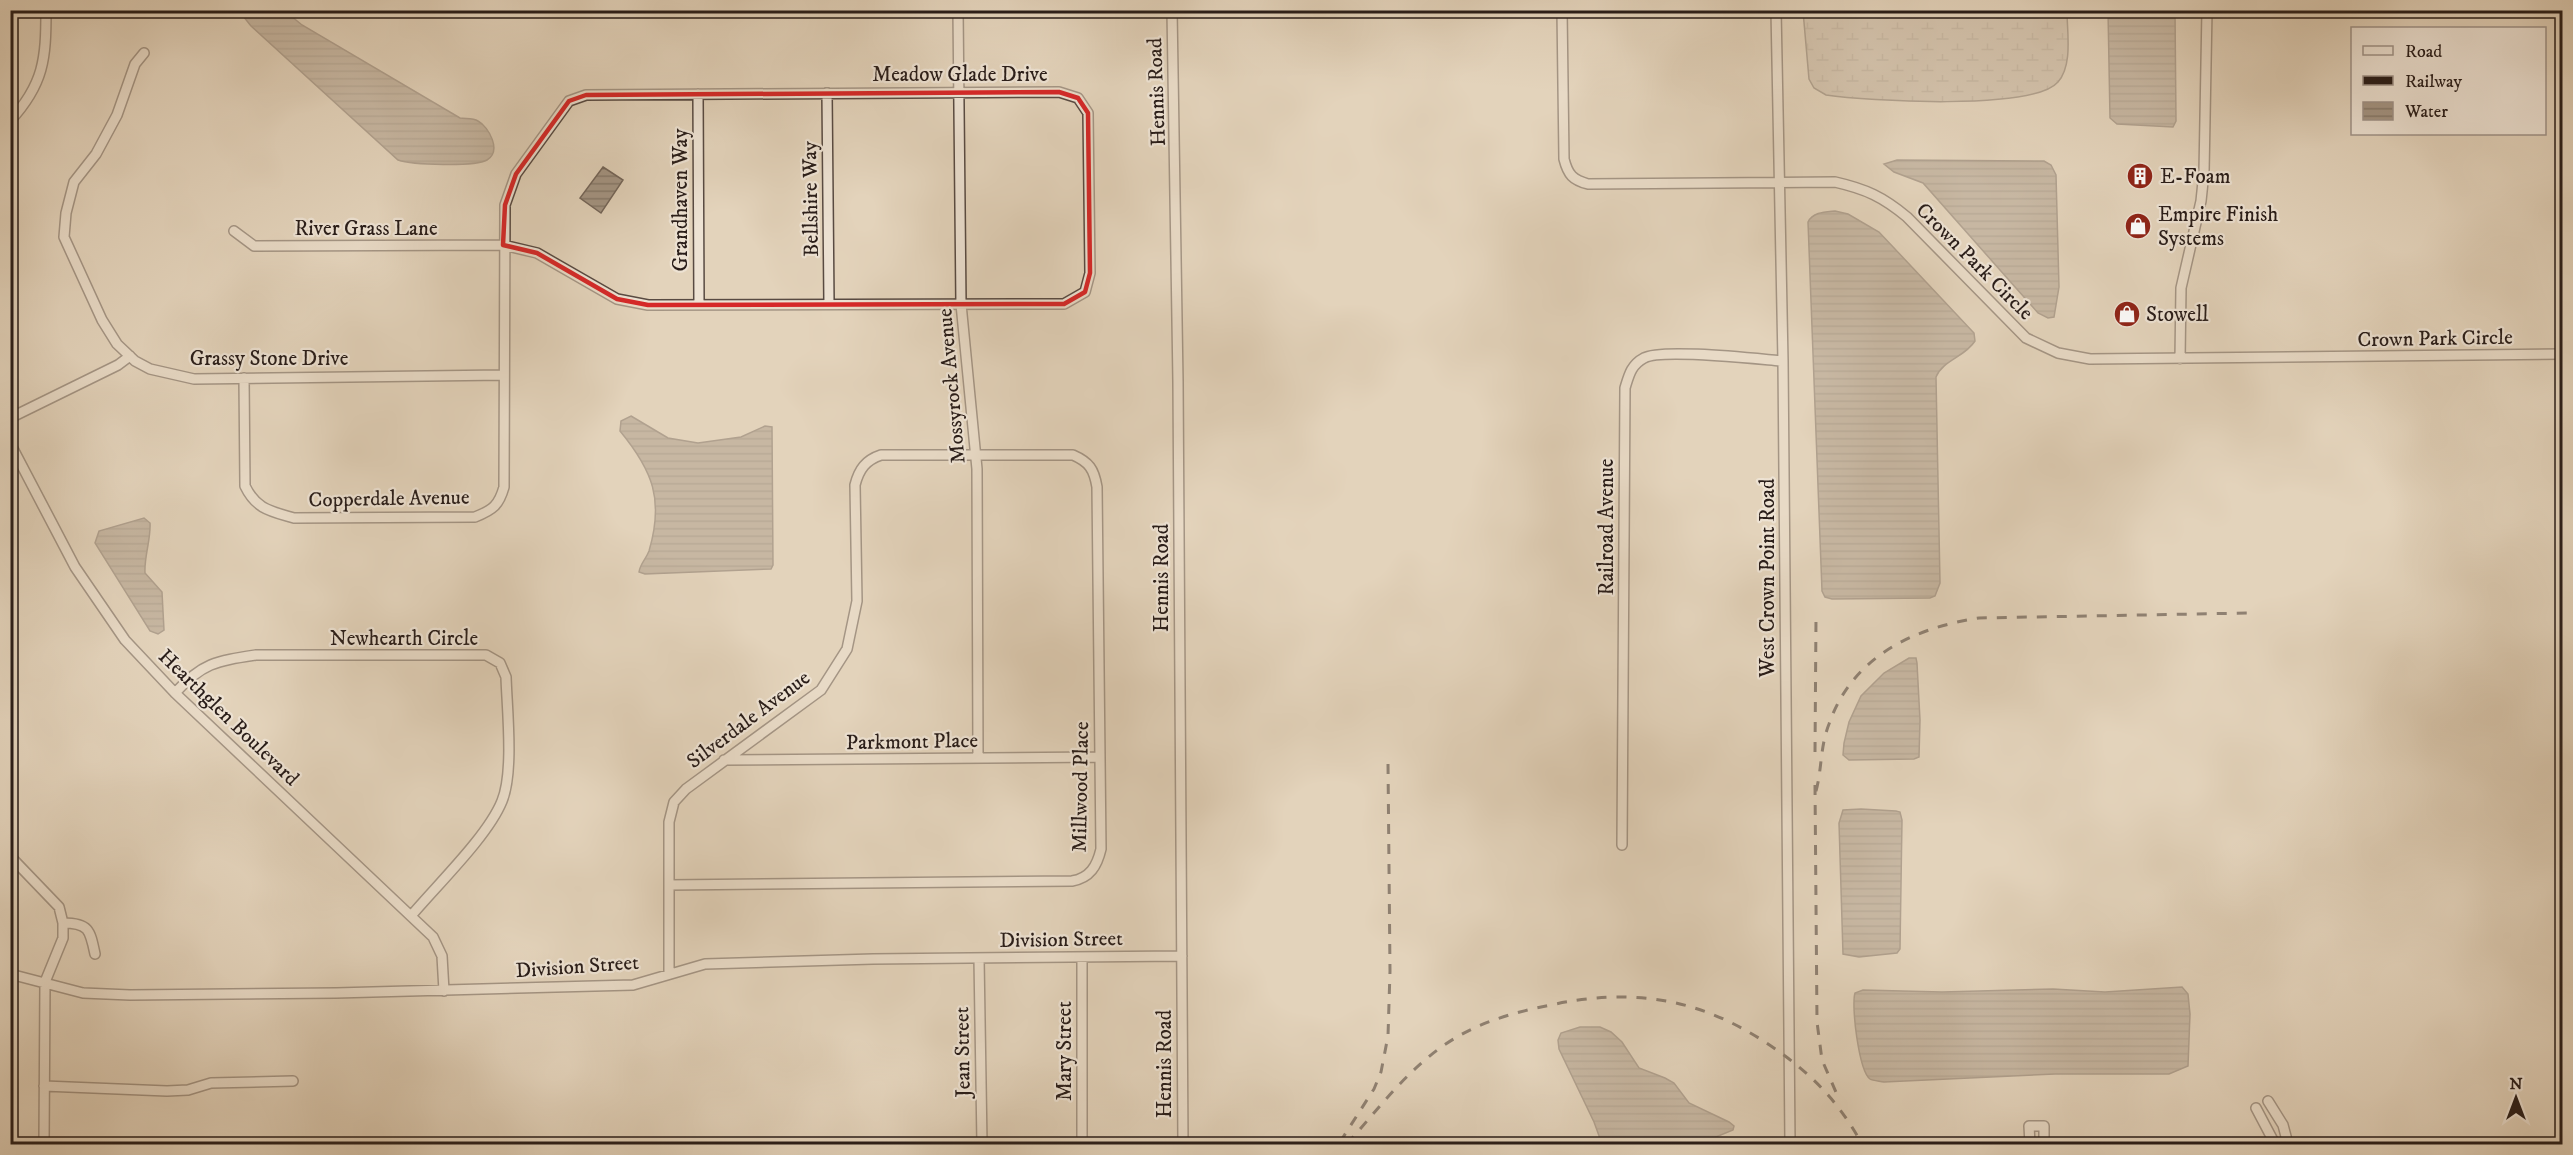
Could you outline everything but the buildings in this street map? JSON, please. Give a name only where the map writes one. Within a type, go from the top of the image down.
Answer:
[{"type":"street","points":[[10,121],[28,102],[40,78],[46,41],[46,10]]},
{"type":"street","name":"Mossyrock Avenue","points":[[958,10],[961,304],[976,454],[978,757]]},
{"type":"street","name":"Hennis Road","points":[[1172,10],[1178,382],[1183,1144]]},
{"type":"street","name":"Crown Park Circle","points":[[1562,10],[1564,159],[1567,172],[1574,180],[1588,184],[1835,182],[1864,188],[1887,201],[1907,217],[2026,338],[2058,353],[2090,359],[2562,354]]},
{"type":"street","name":"West Crown Point Road","points":[[1776,10],[1783,361],[1790,1144]]},
{"type":"street","points":[[2180,359],[2181,288],[2201,201],[2204,172],[2207,10]]},
{"type":"street","name":"Grassy Stone Drive","points":[[144,53],[135,63],[117,115],[101,144],[74,182],[66,213],[64,237],[102,320],[117,344],[130,356],[150,369],[194,379],[503,375]]},
{"type":"street","name":"Meadow Glade Drive","points":[[1059,92],[1078,98],[1089,113],[1090,262],[1085,291],[1064,304],[648,306],[617,299],[537,253],[503,245],[505,205],[516,174],[568,101],[586,95],[827,93],[1059,92]]},
{"type":"street","name":"Bellshire Way","points":[[827,93],[829,304]]},
{"type":"street","name":"Grandhaven Way","points":[[698,94],[699,305]]},
{"type":"street","name":"River Grass Lane","points":[[234,231],[254,246],[503,245]]},
{"type":"street","name":"Copperdale Avenue","points":[[244,378],[245,486],[252,500],[267,510],[294,518],[475,517],[488,512],[499,504],[504,487],[503,245]]},
{"type":"street","name":"Railroad Avenue","points":[[1622,845],[1624,388],[1630,369],[1645,356],[1666,354],[1783,361]]},
{"type":"street","points":[[10,418],[118,365],[130,356]]},
{"type":"street","name":"Hearthglen Boulevard","points":[[10,443],[75,567],[125,640],[175,693],[433,937],[442,956],[444,991]]},
{"type":"street","name":"Millwood Place","points":[[669,885],[1081,880],[1097,863],[1101,849],[1097,487],[1095,475],[1087,462],[1073,455],[976,454]]},
{"type":"street","name":"Silverdale Avenue","points":[[669,974],[669,822],[674,802],[686,789],[724,760],[821,690],[847,649],[857,601],[855,485],[859,472],[870,459],[881,455],[976,454]]},
{"type":"street","name":"Newhearth Circle","points":[[175,693],[193,673],[211,664],[220,660],[255,656],[486,656],[500,663],[506,677],[507,689],[508,772],[503,800],[489,824],[411,916]]},
{"type":"street","name":"Parkmont Place","points":[[724,760],[856,761],[978,757],[1100,757]]},
{"type":"street","points":[[10,856],[59,907],[63,923],[63,938],[45,982],[44,1144]]},
{"type":"street","points":[[63,923],[78,923],[85,927],[91,936],[95,954]]},
{"type":"street","name":"Division Street","points":[[10,974],[83,993],[130,995],[444,991],[633,985],[705,964],[1182,956]]},
{"type":"street","name":"Mary Street","points":[[1082,957],[1082,1144]]},
{"type":"street","name":"Jean Street","points":[[979,958],[982,1144]]},
{"type":"street","points":[[44,1086],[167,1091],[188,1090],[211,1083],[292,1081]]},
{"type":"street","points":[[2268,1101],[2283,1125],[2289,1144]]},
{"type":"street","points":[[2256,1108],[2274,1144]]},
{"type":"street","points":[[2030,1144],[2029,1126],[2044,1126],[2044,1144]]},
{"type":"highlighted area","points":[[1059,92],[1078,98],[1088,113],[1090,273],[1085,292],[1064,304],[648,305],[617,299],[537,253],[503,245],[505,205],[516,174],[569,101],[586,95]]},
{"type":"green space","points":[[1803,11],[2067,11],[2066,67],[2058,82],[2042,91],[2017,97],[1948,102],[1876,100],[1826,95],[1814,88],[1809,79]]},
{"type":"water","points":[[239,11],[285,11],[302,25],[460,118],[478,121],[486,128],[492,139],[494,145],[491,156],[487,160],[470,164],[416,163],[398,160],[251,26]]},
{"type":"water","points":[[2108,11],[2175,11],[2176,121],[2173,127],[2117,124],[2110,118]]},
{"type":"water","points":[[1897,160],[2044,161],[2051,165],[2056,175],[2059,287],[2054,317],[2048,318],[2038,313],[1923,183],[1894,172],[1884,164]]},
{"type":"water","points":[[603,167],[623,180],[601,213],[580,198]]},
{"type":"water","points":[[1835,211],[1848,214],[1879,232],[1974,333],[1975,341],[1971,346],[1944,366],[1936,377],[1940,583],[1935,596],[1930,598],[1832,599],[1825,597],[1822,591],[1808,222],[1816,214]]},
{"type":"water","points":[[631,416],[668,438],[698,443],[741,437],[765,426],[772,427],[773,565],[771,569],[645,574],[639,572],[649,551],[653,533],[655,501],[653,487],[641,459],[620,431],[621,421]]},
{"type":"water","points":[[144,518],[150,523],[145,573],[162,592],[164,630],[158,634],[150,631],[95,543],[99,531]]},
{"type":"water","points":[[1909,658],[1916,658],[1917,663],[1919,757],[1849,760],[1843,755],[1844,743],[1849,722],[1861,696],[1884,673]]},
{"type":"water","points":[[1843,810],[1900,812],[1902,820],[1900,949],[1897,953],[1859,957],[1843,954],[1839,823]]},
{"type":"water","points":[[2182,987],[2188,994],[2190,1014],[2188,1066],[2169,1074],[2055,1074],[1884,1082],[1871,1080],[1862,1064],[1854,1000],[1855,993],[1863,990],[1942,992],[2053,989],[2105,992]]},
{"type":"water","points":[[1580,1027],[1600,1027],[1611,1032],[1622,1042],[1639,1068],[1674,1083],[1689,1103],[1729,1122],[1734,1126],[1733,1130],[1699,1144],[1602,1144],[1559,1049],[1558,1040],[1561,1033]]},
{"type":"railway","points":[[1816,791],[1826,733],[1839,701],[1869,664],[1909,638],[1931,629],[1979,618],[2250,613]]},
{"type":"railway","points":[[1815,752],[1816,618]]},
{"type":"railway","points":[[1340,1142],[1374,1089],[1381,1072],[1388,1036],[1390,971],[1388,763]]},
{"type":"railway","points":[[1815,785],[1817,1022],[1822,1060],[1839,1099]]},
{"type":"railway","points":[[1347,1144],[1411,1072],[1467,1031],[1523,1011],[1577,1000],[1607,997],[1663,1000],[1717,1016],[1744,1029],[1786,1056],[1823,1089],[1843,1114],[1862,1144]]},
{"type":"place","name":"E-Foam","points":[[2140,176]]},
{"type":"place","name":"Empire Finish Systems","points":[[2138,226]]},
{"type":"place","name":"Stowell","points":[[2127,314]]}]
